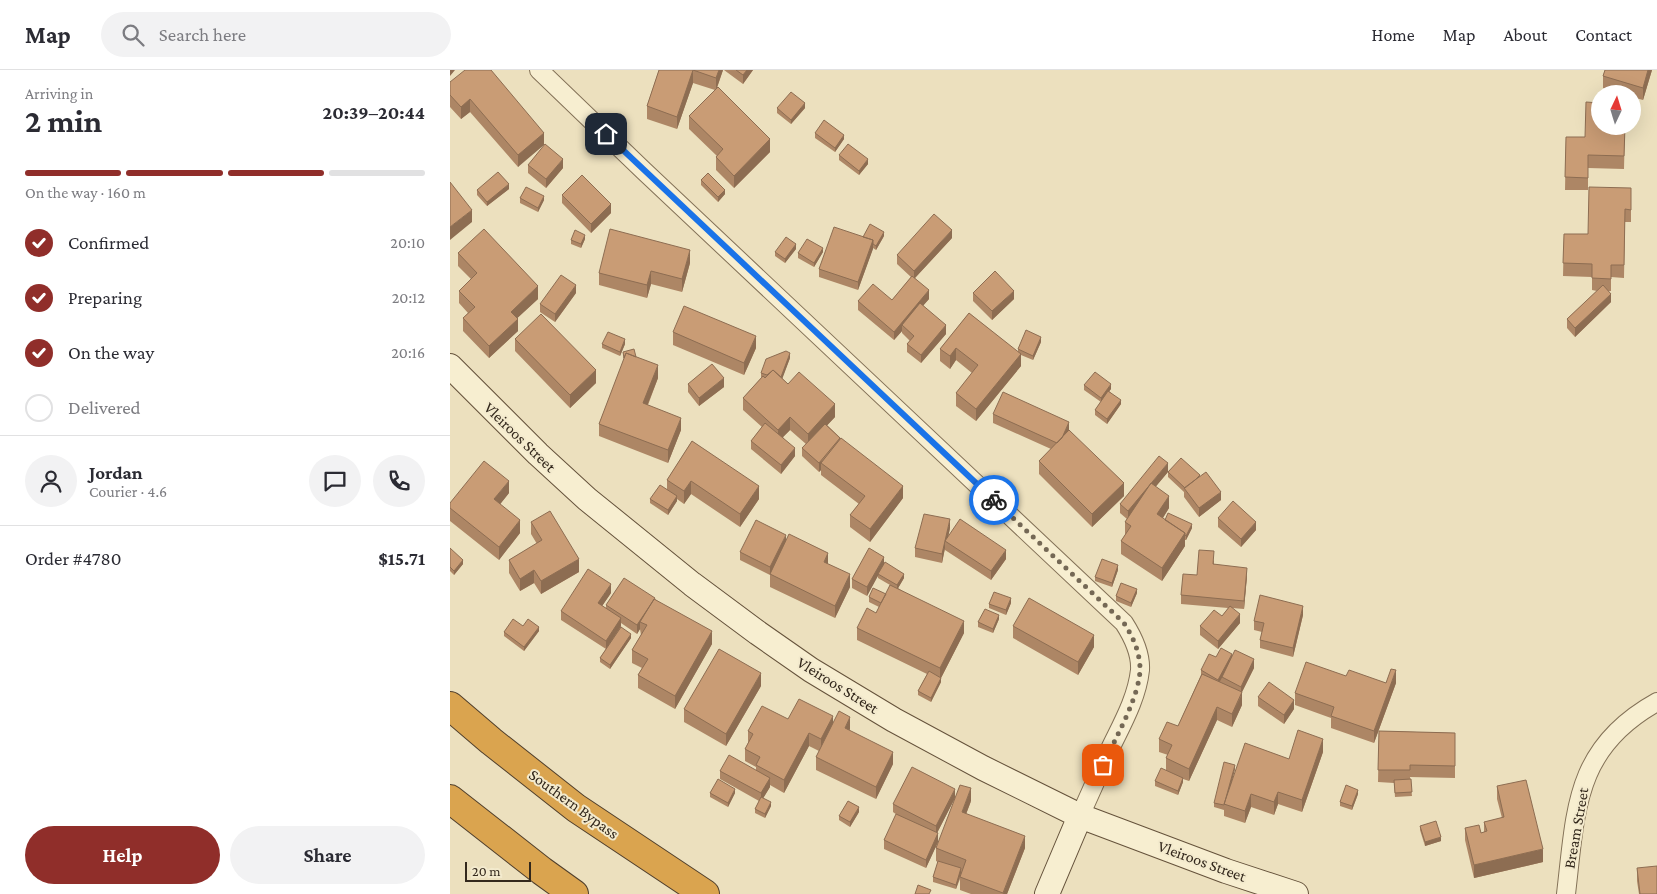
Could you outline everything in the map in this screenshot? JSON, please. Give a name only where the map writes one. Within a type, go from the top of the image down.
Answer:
[{"type":"highway","name":"Southern Bypass","points":[[450,706],[576,808],[705,894]]},
{"type":"highway","points":[[450,799],[574,894]]},
{"type":"street","points":[[540,70],[644,171],[1124,623],[1135,643],[1138,656],[1140,669],[1137,686],[1047,894]]},
{"type":"street","name":"Vleiroos Street","points":[[450,366],[530,447],[587,499],[692,584],[811,670],[894,720],[983,768],[1080,816],[1226,871],[1296,894]]},
{"type":"street","name":"Bream Street","points":[[1566,894],[1573,834],[1586,774],[1593,760],[1608,739],[1628,720],[1657,702]]},
{"type":"building","points":[[465,70],[491,70],[544,133],[518,155],[470,99],[461,107],[450,95],[450,82]]},
{"type":"building","points":[[659,70],[693,70],[677,117],[647,106]]},
{"type":"building","points":[[693,70],[719,70],[716,78]]},
{"type":"building","points":[[736,70],[747,70],[743,75]]},
{"type":"building","points":[[1605,70],[1648,70],[1643,88],[1641,85],[1633,85],[1603,76]]},
{"type":"building","points":[[718,87],[770,139],[734,176],[716,157],[723,149],[689,116]]},
{"type":"building","points":[[791,92],[805,103],[791,120],[777,108]]},
{"type":"building","points":[[1586,102],[1591,102],[1591,135],[1625,135],[1624,156],[1588,155],[1588,178],[1565,177],[1566,137],[1585,137]]},
{"type":"building","points":[[824,120],[844,135],[835,148],[815,133]]},
{"type":"building","points":[[545,144],[563,159],[546,179],[528,165]]},
{"type":"building","points":[[848,144],[868,159],[859,171],[839,155]]},
{"type":"building","points":[[498,172],[509,184],[487,202],[477,190]]},
{"type":"building","points":[[708,173],[725,190],[718,197],[701,180]]},
{"type":"building","points":[[582,175],[611,204],[591,224],[562,195]]},
{"type":"building","points":[[450,182],[472,210],[450,227]]},
{"type":"building","points":[[526,187],[544,196],[538,208],[520,198]]},
{"type":"building","points":[[1589,187],[1631,188],[1631,210],[1625,209],[1624,265],[1611,265],[1611,279],[1592,278],[1592,264],[1563,263],[1564,234],[1588,234]]},
{"type":"building","points":[[934,214],[952,230],[914,271],[897,255]]},
{"type":"building","points":[[870,224],[884,232],[876,246],[873,244],[873,240],[863,237]]},
{"type":"building","points":[[834,227],[873,240],[858,282],[819,269]]},
{"type":"building","points":[[484,229],[538,286],[511,312],[518,319],[489,346],[463,318],[475,307],[459,291],[477,273],[458,253]]},
{"type":"building","points":[[610,229],[690,250],[682,279],[651,271],[647,285],[599,273]]},
{"type":"building","points":[[575,230],[585,235],[581,244],[571,240]]},
{"type":"building","points":[[786,237],[796,244],[785,259],[775,252]]},
{"type":"building","points":[[807,239],[823,248],[814,263],[798,253]]},
{"type":"building","points":[[995,271],[1014,291],[992,311],[973,293]]},
{"type":"building","points":[[561,275],[576,285],[555,314],[540,304]]},
{"type":"building","points":[[912,276],[929,290],[894,332],[858,301],[873,284],[892,300]]},
{"type":"building","points":[[1603,285],[1611,294],[1575,328],[1567,319]]},
{"type":"building","points":[[920,303],[946,325],[921,355],[907,344],[914,336],[902,325]]},
{"type":"building","points":[[684,306],[756,336],[744,363],[673,332]]},
{"type":"building","points":[[969,313],[1021,354],[976,409],[956,393],[978,365],[956,348],[950,356],[940,349]]},
{"type":"building","points":[[541,314],[596,370],[570,395],[515,339]]},
{"type":"building","points":[[1026,330],[1041,337],[1033,356],[1018,349]]},
{"type":"building","points":[[608,332],[625,339],[620,352],[602,344]]},
{"type":"building","points":[[634,349],[636,357],[626,353],[624,358],[623,352]]},
{"type":"building","points":[[786,351],[790,353],[781,377],[773,370],[767,375],[761,373],[766,359]]},
{"type":"building","points":[[626,353],[658,365],[643,403],[681,418],[668,450],[599,424]]},
{"type":"building","points":[[712,364],[724,378],[699,398],[688,384]]},
{"type":"building","points":[[773,370],[788,384],[799,372],[835,404],[808,434],[790,417],[778,430],[743,398],[763,376],[765,378]]},
{"type":"building","points":[[1095,372],[1111,384],[1101,398],[1084,385]]},
{"type":"building","points":[[1108,391],[1121,400],[1107,419],[1095,410]]},
{"type":"building","points":[[1003,392],[1069,422],[1062,438],[1057,443],[993,414]]},
{"type":"building","points":[[765,423],[795,448],[781,465],[751,441]]},
{"type":"building","points":[[825,424],[840,438],[819,463],[802,448]]},
{"type":"building","points":[[1069,430],[1124,483],[1092,514],[1039,461]]},
{"type":"building","points":[[841,438],[903,486],[870,529],[850,515],[865,496],[821,463]]},
{"type":"building","points":[[692,441],[759,486],[740,514],[691,481],[684,491],[667,480]]},
{"type":"building","points":[[1159,456],[1168,463],[1128,511],[1120,504]]},
{"type":"building","points":[[1181,458],[1200,475],[1185,488],[1168,472]]},
{"type":"building","points":[[484,461],[509,481],[494,499],[520,520],[499,547],[450,508],[450,503]]},
{"type":"building","points":[[1206,472],[1221,492],[1199,508],[1184,488]]},
{"type":"building","points":[[1151,483],[1169,496],[1157,514],[1185,533],[1162,568],[1121,541],[1131,526],[1125,522]]},
{"type":"building","points":[[660,485],[677,496],[668,510],[650,499]]},
{"type":"building","points":[[1233,501],[1256,522],[1241,539],[1218,518]]},
{"type":"building","points":[[550,511],[579,559],[541,581],[534,570],[520,579],[509,560],[542,540],[531,522]]},
{"type":"building","points":[[1168,513],[1192,524],[1186,536],[1185,533],[1165,520]]},
{"type":"building","points":[[924,514],[950,519],[942,554],[915,548]]},
{"type":"building","points":[[960,519],[1006,550],[991,571],[945,541]]},
{"type":"building","points":[[756,520],[786,535],[770,567],[740,552]]},
{"type":"building","points":[[789,534],[828,553],[824,562],[850,574],[835,606],[770,574]]},
{"type":"building","points":[[450,548],[463,560],[454,571],[450,567]]},
{"type":"building","points":[[869,548],[884,557],[867,587],[852,579]]},
{"type":"building","points":[[1199,550],[1214,551],[1213,564],[1247,568],[1244,601],[1181,595],[1183,574],[1197,575]]},
{"type":"building","points":[[1102,559],[1118,565],[1112,583],[1095,577]]},
{"type":"building","points":[[885,562],[904,574],[897,585],[878,574]]},
{"type":"building","points":[[588,569],[611,584],[598,603],[621,618],[606,641],[561,611]]},
{"type":"building","points":[[624,578],[655,598],[637,625],[606,605]]},
{"type":"building","points":[[1121,583],[1137,589],[1131,603],[1116,596]]},
{"type":"building","points":[[890,585],[964,621],[940,668],[857,628],[867,608],[876,613]]},
{"type":"building","points":[[873,588],[886,594],[881,603],[869,597]]},
{"type":"building","points":[[994,592],[1011,598],[1006,610],[989,604]]},
{"type":"building","points":[[1260,595],[1303,606],[1293,648],[1260,640],[1264,623],[1254,621]]},
{"type":"building","points":[[1029,598],[1094,635],[1078,662],[1013,626]]},
{"type":"building","points":[[654,599],[712,631],[675,696],[638,675],[648,659],[632,650],[647,625],[640,622]]},
{"type":"building","points":[[1230,606],[1240,614],[1218,641],[1200,626],[1214,610],[1222,616]]},
{"type":"building","points":[[985,609],[999,615],[993,629],[978,622]]},
{"type":"building","points":[[513,619],[523,626],[528,619],[539,627],[524,647],[504,632]]},
{"type":"building","points":[[621,627],[631,634],[610,665],[600,658]]},
{"type":"building","points":[[1221,648],[1232,654],[1218,680],[1201,670],[1209,654],[1216,657]]},
{"type":"building","points":[[719,649],[761,673],[726,734],[684,709]]},
{"type":"building","points":[[1235,650],[1254,659],[1241,687],[1222,677]]},
{"type":"building","points":[[1306,662],[1346,676],[1349,670],[1386,683],[1391,669],[1396,670],[1374,731],[1331,716],[1334,707],[1295,693]]},
{"type":"building","points":[[929,671],[941,678],[931,698],[918,691]]},
{"type":"building","points":[[1202,674],[1242,692],[1232,714],[1217,707],[1189,769],[1166,758],[1172,745],[1159,739],[1167,722],[1178,726]]},
{"type":"building","points":[[1269,682],[1294,700],[1284,715],[1258,697]]},
{"type":"building","points":[[799,699],[833,716],[821,739],[809,733],[784,780],[756,765],[760,757],[745,749],[753,734],[748,731],[762,706],[788,719]]},
{"type":"building","points":[[839,711],[850,717],[845,728],[893,752],[876,787],[816,757]]},
{"type":"building","points":[[1298,730],[1323,739],[1302,800],[1278,792],[1274,802],[1251,794],[1245,811],[1224,804],[1245,743],[1289,759]]},
{"type":"building","points":[[1379,731],[1455,733],[1455,766],[1410,765],[1410,770],[1378,770]]},
{"type":"building","points":[[729,755],[770,778],[761,793],[720,771]]},
{"type":"building","points":[[1224,762],[1235,765],[1224,805],[1214,803]]},
{"type":"building","points":[[912,767],[955,789],[936,826],[893,804]]},
{"type":"building","points":[[1161,768],[1183,778],[1178,791],[1155,781]]},
{"type":"building","points":[[718,779],[735,789],[728,803],[710,793]]},
{"type":"building","points":[[1411,779],[1412,792],[1395,793],[1394,780]]},
{"type":"building","points":[[1526,780],[1543,849],[1474,865],[1465,828],[1479,825],[1481,833],[1487,831],[1484,822],[1504,817],[1497,786]]},
{"type":"building","points":[[960,785],[971,788],[962,812],[1025,836],[1003,893],[960,877],[966,860],[936,848]]},
{"type":"building","points":[[1346,785],[1358,790],[1352,806],[1340,802]]},
{"type":"building","points":[[761,797],[771,802],[765,814],[755,809]]},
{"type":"building","points":[[848,801],[859,807],[850,822],[839,816]]},
{"type":"building","points":[[896,814],[938,833],[926,860],[884,840]]},
{"type":"building","points":[[1436,821],[1441,837],[1425,842],[1420,826]]},
{"type":"building","points":[[938,861],[961,868],[956,885],[933,877]]},
{"type":"building","points":[[1657,866],[1657,894],[1640,894],[1637,868]]},
{"type":"building","points":[[918,885],[931,890],[929,894],[915,894]]},
{"type":"way so far","points":[[994,500],[1124,623],[1135,643],[1140,669],[1137,686],[1103,765]]},
{"type":"route","points":[[606,134],[994,500]]}]
